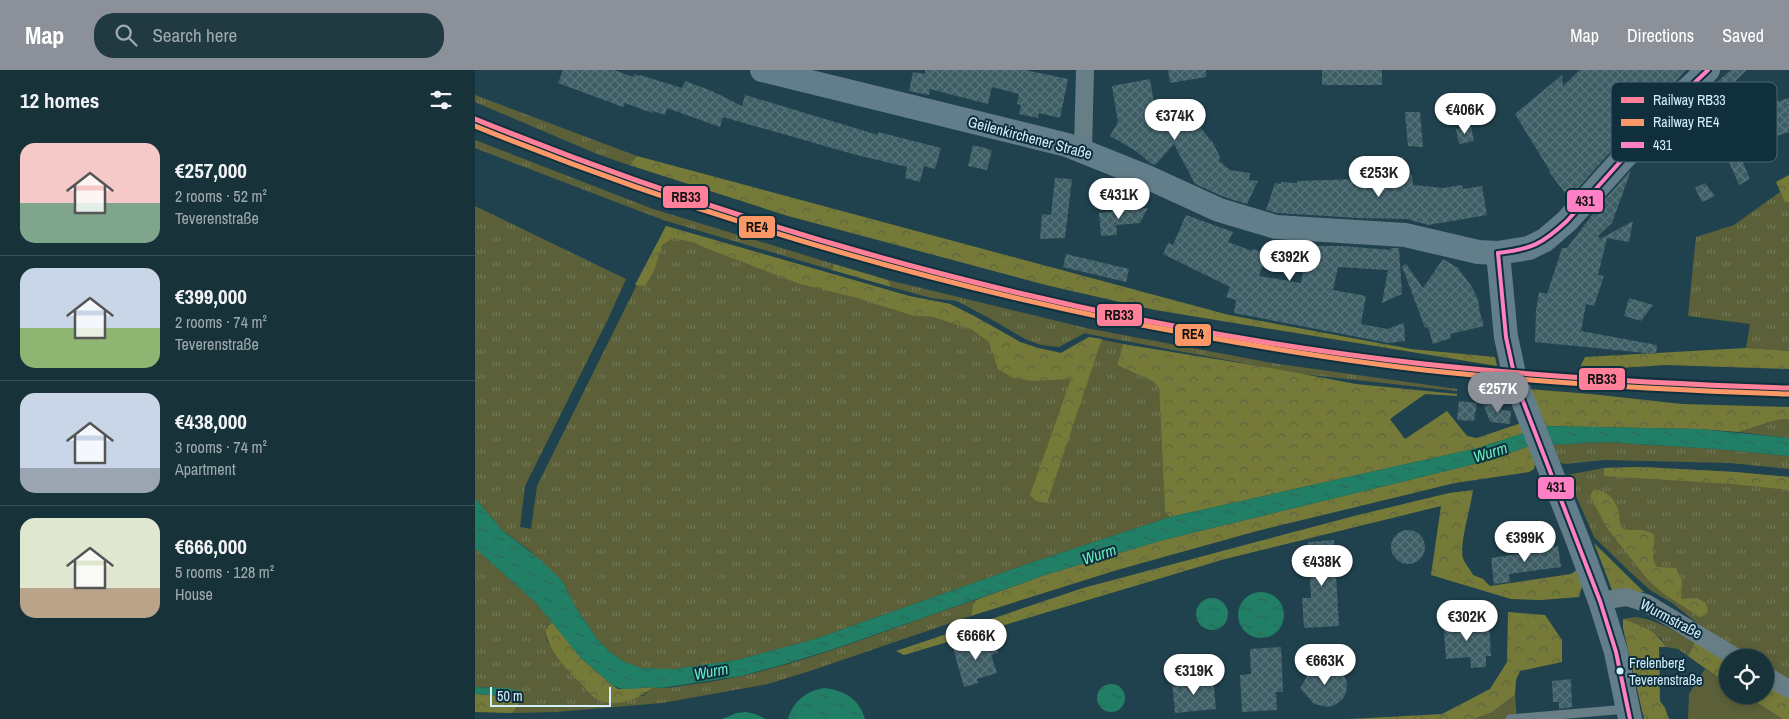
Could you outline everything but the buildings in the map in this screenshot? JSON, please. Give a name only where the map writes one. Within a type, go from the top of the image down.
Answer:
[{"type":"main road","name":"Geilenkirchener Straße","points":[[762,70],[1067,145],[1147,177],[1219,210],[1269,226],[1405,234],[1478,252],[1498,253],[1529,248],[1545,240],[1571,216],[1620,162]]},
{"type":"main road","name":"Geilenkirchener Straße","points":[[1695,82],[1708,70]]},
{"type":"main road","points":[[1498,253],[1506,337],[1513,373],[1600,601],[1616,652],[1629,714]]},
{"type":"street","points":[[1083,150],[1085,70]]},
{"type":"street","name":"Wurmstraße","points":[[1600,601],[1626,597],[1646,603],[1722,649]]},
{"type":"street","points":[[1774,680],[1789,689]]},
{"type":"lane","points":[[1510,719],[1629,714]]},
{"type":"green space","points":[[475,95],[637,156],[629,165],[597,154],[475,102]]},
{"type":"green space","points":[[475,140],[653,209],[834,264],[832,270],[663,220],[475,148]]},
{"type":"green space","points":[[637,156],[1229,315],[1411,349],[1495,357],[1497,366],[1155,310],[1050,286],[788,216],[629,165]]},
{"type":"green space","points":[[1789,175],[1789,202],[1785,202],[1776,182]]},
{"type":"green space","points":[[1789,187],[1789,351],[1746,348],[1750,324],[1688,316],[1696,237],[1734,225]]},
{"type":"green space","points":[[475,206],[626,279],[525,486],[520,527],[531,529],[537,486],[666,226],[909,296],[950,304],[1020,342],[1038,348],[1061,353],[1089,337],[1123,344],[1117,365],[1154,382],[1159,389],[1165,512],[1170,517],[1033,562],[815,639],[737,660],[675,669],[642,668],[624,662],[598,640],[574,605],[563,582],[529,550],[503,531],[475,498]]},
{"type":"green space","points":[[666,226],[909,296],[950,304],[1020,342],[1038,348],[1061,353],[1089,337],[1102,339],[1047,503],[1036,501],[1030,495],[1071,379],[1033,381],[1013,378],[998,369],[989,342],[971,329],[933,317],[911,315],[854,297],[797,283],[688,241],[673,238],[662,245],[654,271],[645,286],[635,285]]},
{"type":"green space","points":[[834,264],[888,280],[891,287],[832,270]]},
{"type":"green space","points":[[888,280],[1086,328],[1272,363],[1457,389],[1457,391],[1301,374],[1085,333],[1059,347],[1041,345],[1025,339],[957,301],[931,298],[891,287]]},
{"type":"green space","points":[[1123,344],[1356,384],[1457,394],[1457,396],[1425,394],[1390,419],[1405,439],[1447,411],[1467,436],[1477,438],[1521,423],[1524,433],[1478,448],[1170,517],[1165,512],[1159,389],[1154,382],[1117,365]]},
{"type":"green space","points":[[1746,348],[1789,351],[1789,369],[1665,365],[1578,371],[1585,357]]},
{"type":"green space","points":[[1528,389],[1682,404],[1789,407],[1789,419],[1777,420],[1738,432],[1699,429],[1541,426]]},
{"type":"green space","points":[[1789,419],[1789,438],[1738,432],[1777,420]]},
{"type":"green space","points":[[1605,442],[1717,449],[1789,456],[1789,469],[1730,463],[1605,460],[1565,464],[1554,460],[1547,445]]},
{"type":"green space","points":[[1529,446],[1535,464],[1534,469],[1529,472],[1455,483],[1257,531],[1117,570],[971,616],[973,604],[978,599],[1045,575],[1163,540],[1491,460]]},
{"type":"green space","points":[[1642,467],[1789,477],[1789,680],[1774,671],[1774,649],[1737,649],[1711,634],[1672,603],[1650,590],[1594,537],[1567,475],[1604,468]]},
{"type":"green space","points":[[1642,467],[1789,477],[1789,490],[1733,484],[1604,476],[1604,468]]},
{"type":"green space","points":[[1594,489],[1607,494],[1613,500],[1619,512],[1621,528],[1642,530],[1654,535],[1653,559],[1657,567],[1676,568],[1682,581],[1681,599],[1697,598],[1706,603],[1708,612],[1705,616],[1700,617],[1664,594],[1648,580],[1607,528],[1590,496]]},
{"type":"green space","points":[[1473,490],[1462,552],[1463,558],[1473,575],[1483,579],[1490,586],[1571,574],[1581,567],[1583,583],[1579,597],[1541,600],[1511,599],[1431,575],[1441,506],[1225,559],[904,655],[896,651],[1083,588],[1358,515],[1449,493]]},
{"type":"green space","points":[[1594,543],[1644,592],[1612,590]]},
{"type":"green space","points":[[475,548],[536,603],[552,622],[545,630],[547,641],[595,698],[643,696],[654,687],[669,688],[695,684],[732,678],[768,669],[839,648],[978,599],[973,604],[971,616],[768,684],[662,703],[556,712],[512,713],[524,697],[506,688],[475,687]]},
{"type":"green space","points":[[1508,612],[1545,615],[1562,640],[1562,662],[1520,671],[1516,680],[1515,695],[1491,713],[1474,719],[1350,719],[1442,714],[1490,689],[1507,662]]},
{"type":"green space","points":[[1635,617],[1658,623],[1695,642],[1688,656],[1678,649],[1666,647],[1661,638],[1623,619]]},
{"type":"green space","points":[[1623,619],[1642,626],[1658,636],[1666,647],[1659,647],[1660,701],[1669,719],[1644,719],[1623,628]]},
{"type":"green space","points":[[552,622],[580,657],[618,689],[654,687],[626,702],[610,703],[595,698],[564,666],[550,646],[545,630]]},
{"type":"green space","points":[[1695,642],[1719,654],[1719,678],[1688,656]]},
{"type":"green space","points":[[1705,669],[1719,679],[1719,704],[1759,704],[1782,719],[1688,719],[1689,694]]},
{"type":"green space","points":[[1774,688],[1789,697],[1789,719],[1782,719],[1759,704],[1774,704]]},
{"type":"green space","points":[[475,694],[524,697],[512,713],[475,712]]},
{"type":"green space","points":[[1515,695],[1517,719],[1474,719],[1491,713]]},
{"type":"water","points":[[1541,426],[1699,429],[1789,438],[1789,456],[1717,449],[1605,442],[1547,445]]},
{"type":"water","name":"Wurm","points":[[1524,433],[1529,446],[1491,460],[1163,540],[1045,575],[834,649],[782,665],[741,676],[661,688],[624,689],[612,685],[580,657],[536,603],[475,548],[475,498],[503,531],[542,561],[563,582],[574,605],[598,640],[609,651],[624,662],[642,668],[675,669],[737,660],[815,639],[1033,562],[1170,517],[1478,448]]},
{"type":"water","points":[[1261,592],[1274,596],[1280,602],[1284,615],[1280,628],[1274,634],[1261,638],[1248,634],[1242,628],[1238,615],[1242,602],[1248,596]]},
{"type":"water","points":[[1212,598],[1218,599],[1223,603],[1227,608],[1227,620],[1223,625],[1218,629],[1212,630],[1206,629],[1201,625],[1197,620],[1196,614],[1197,608],[1201,603],[1206,599]]},
{"type":"water","points":[[1111,684],[1121,688],[1125,698],[1121,708],[1111,712],[1101,708],[1097,698],[1101,688]]},
{"type":"water","points":[[475,687],[506,688],[521,691],[524,697],[475,694]]},
{"type":"water","points":[[824,688],[844,693],[850,697],[859,706],[865,719],[788,719],[793,707],[801,698],[817,689]]},
{"type":"water","points":[[746,712],[766,719],[722,719],[737,713]]},
{"type":"rail line","name":"RB33","points":[[475,119],[589,163],[705,204],[822,241],[941,274],[1061,303],[1182,328],[1303,348],[1469,369],[1606,379],[1789,388]]},
{"type":"rail line","name":"RE4","points":[[475,126],[553,157],[791,238],[953,283],[1116,320],[1270,348],[1424,370],[1606,385],[1789,394]]},
{"type":"transit line","name":"431","points":[[1695,82],[1708,70]]},
{"type":"transit line","name":"431","points":[[1498,253],[1520,250],[1536,244],[1558,229],[1620,162]]},
{"type":"transit line","name":"431","points":[[1498,253],[1506,337],[1516,383],[1600,601],[1616,652],[1630,719]]},
{"type":"place","name":"Frelenberg Teverenstraße","points":[[1620,671]]}]
